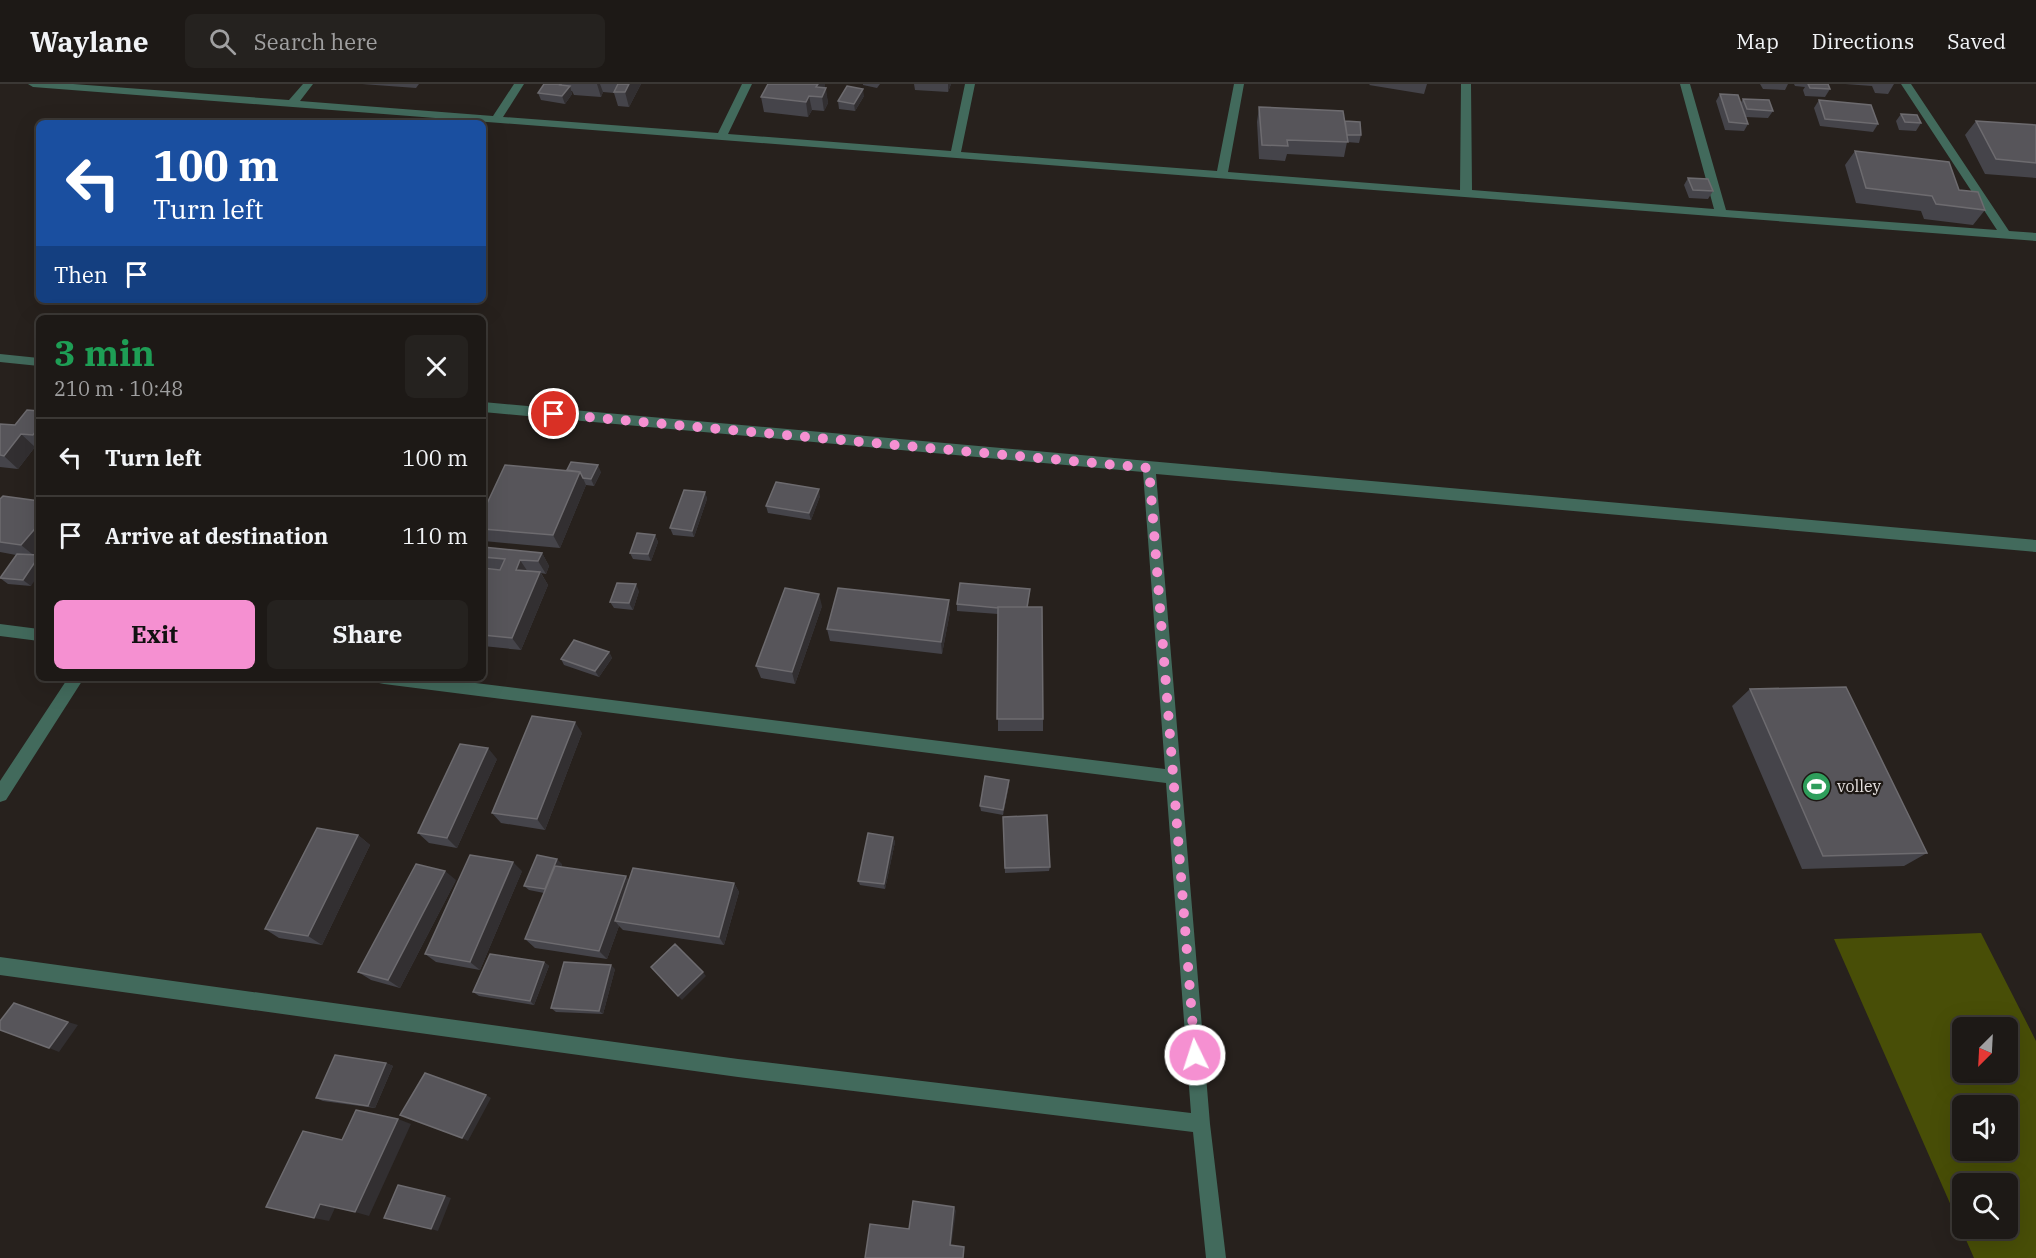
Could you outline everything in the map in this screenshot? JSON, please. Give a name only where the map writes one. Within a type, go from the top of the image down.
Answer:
[{"type":"street","points":[[33,84],[2036,237]]},
{"type":"street","points":[[292,104],[308,84]]},
{"type":"street","points":[[496,120],[519,84]]},
{"type":"street","points":[[721,137],[747,84]]},
{"type":"street","points":[[955,155],[970,84]]},
{"type":"street","points":[[1222,176],[1239,84]]},
{"type":"street","points":[[1466,84],[1466,195]]},
{"type":"street","points":[[1685,84],[1721,213]]},
{"type":"street","points":[[1906,84],[2006,235]]},
{"type":"street","points":[[0,358],[36,362]]},
{"type":"street","points":[[486,407],[2036,546]]},
{"type":"street","points":[[1149,468],[1201,1125],[1216,1258]]},
{"type":"street","points":[[0,630],[36,635]]},
{"type":"street","points":[[0,795],[74,681]]},
{"type":"street","points":[[408,681],[1173,777]]},
{"type":"street","points":[[0,966],[738,1068],[1201,1125]]},
{"type":"green space","points":[[1981,933],[2036,1041],[2036,1258],[1974,1258],[1966,1239],[2018,1239],[2018,1173],[1952,1173],[1952,1208],[1834,939]]},
{"type":"building","points":[[544,84],[570,86],[562,96],[538,93]]},
{"type":"building","points":[[618,84],[629,84],[625,92],[614,92]]},
{"type":"building","points":[[768,84],[818,84],[816,87],[826,88],[822,97],[809,96],[806,102],[761,97]]},
{"type":"building","points":[[1808,84],[1828,84],[1830,89],[1810,88]]},
{"type":"building","points":[[847,86],[863,89],[854,104],[838,101]]},
{"type":"building","points":[[1720,94],[1738,95],[1748,124],[1729,122]]},
{"type":"building","points":[[1743,99],[1769,100],[1773,111],[1747,109]]},
{"type":"building","points":[[1819,100],[1871,105],[1878,124],[1825,119]]},
{"type":"building","points":[[1259,107],[1343,111],[1348,142],[1287,140],[1288,146],[1262,145]]},
{"type":"building","points":[[1901,114],[1917,115],[1921,123],[1905,122]]},
{"type":"building","points":[[1345,121],[1360,122],[1361,135],[1347,135]]},
{"type":"building","points":[[1976,121],[2036,125],[2036,163],[1996,159]]},
{"type":"building","points":[[1855,151],[1949,162],[1959,190],[1978,192],[1985,210],[1936,204],[1932,196],[1866,188]]},
{"type":"building","points":[[1688,178],[1708,179],[1713,191],[1693,190]]},
{"type":"building","points":[[27,410],[36,411],[36,431],[33,435],[21,434],[4,456],[0,455],[0,424],[15,425]]},
{"type":"building","points":[[571,462],[598,465],[591,479],[583,478],[580,472],[567,470]]},
{"type":"building","points":[[505,465],[580,472],[553,535],[486,529],[486,506]]},
{"type":"building","points":[[776,482],[819,489],[809,513],[766,506]]},
{"type":"building","points":[[684,490],[705,492],[692,531],[670,528]]},
{"type":"building","points":[[3,496],[36,501],[36,528],[21,545],[0,542],[0,499]]},
{"type":"building","points":[[637,533],[655,535],[648,554],[630,553]]},
{"type":"building","points":[[486,547],[542,553],[538,561],[520,560],[516,570],[540,572],[512,638],[486,635],[486,568],[500,570],[505,559],[486,557]]},
{"type":"building","points":[[17,554],[36,555],[36,560],[23,580],[0,578]]},
{"type":"building","points":[[617,583],[636,584],[629,603],[610,602]]},
{"type":"building","points":[[960,583],[1030,589],[1027,607],[998,608],[957,604]]},
{"type":"building","points":[[785,588],[819,594],[792,672],[756,666]]},
{"type":"building","points":[[838,588],[949,600],[941,642],[827,629]]},
{"type":"building","points":[[998,607],[1042,607],[1043,719],[997,719]]},
{"type":"building","points":[[574,640],[609,652],[595,671],[561,659]]},
{"type":"building","name":"volley","points":[[1846,687],[1927,853],[1823,856],[1750,689]]},
{"type":"building","points":[[532,716],[575,722],[537,819],[492,813]]},
{"type":"building","points":[[460,744],[488,748],[447,838],[418,833]]},
{"type":"building","points":[[985,776],[1009,780],[1003,810],[980,806]]},
{"type":"building","points":[[1047,815],[1050,867],[1005,868],[1003,817]]},
{"type":"building","points":[[317,828],[358,835],[308,936],[265,929]]},
{"type":"building","points":[[868,833],[893,837],[884,884],[858,881]]},
{"type":"building","points":[[470,855],[513,862],[470,962],[425,954]]},
{"type":"building","points":[[537,855],[557,859],[545,889],[524,886]]},
{"type":"building","points":[[416,864],[445,871],[388,980],[358,972]]},
{"type":"building","points":[[555,866],[626,876],[599,951],[525,939]]},
{"type":"building","points":[[633,868],[734,883],[719,937],[615,921]]},
{"type":"building","points":[[675,944],[703,972],[678,996],[651,967]]},
{"type":"building","points":[[490,954],[544,962],[530,1001],[473,992]]},
{"type":"building","points":[[564,962],[611,965],[599,1011],[551,1008]]},
{"type":"building","points":[[14,1003],[68,1022],[49,1048],[0,1030],[0,1021]]},
{"type":"building","points":[[335,1055],[386,1063],[368,1106],[316,1098]]},
{"type":"building","points":[[425,1073],[486,1095],[462,1138],[400,1115]]},
{"type":"building","points":[[356,1110],[398,1119],[355,1212],[320,1204],[314,1218],[266,1207],[303,1131],[342,1140]]},
{"type":"building","points":[[398,1185],[445,1196],[431,1229],[384,1218]]},
{"type":"building","points":[[913,1201],[954,1207],[950,1245],[964,1247],[963,1258],[865,1258],[870,1224],[909,1229]]},
{"type":"place","name":"volley","points":[[1816,786]]},
{"type":"route","points":[[554,414],[1149,468],[1195,1055]]}]
